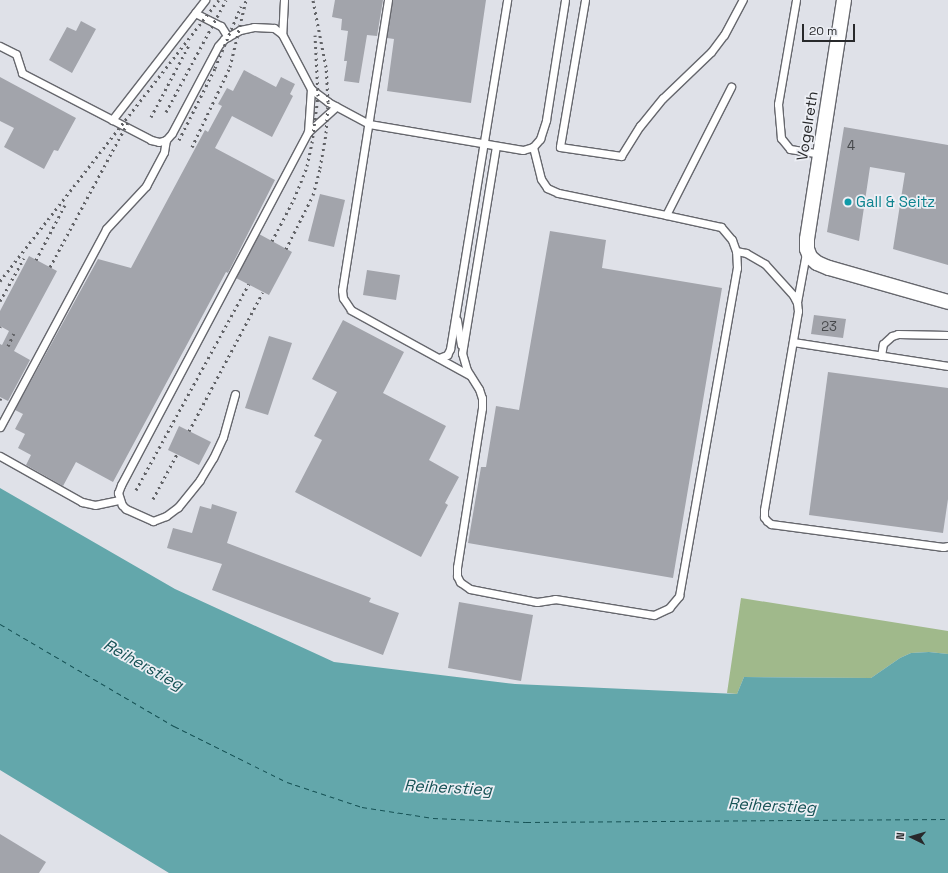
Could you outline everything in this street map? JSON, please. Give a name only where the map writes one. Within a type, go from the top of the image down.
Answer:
[{"type":"street","name":"Vogelreth","points":[[808,253],[806,239],[844,0]]},
{"type":"street","points":[[808,253],[817,263],[829,268],[948,302]]},
{"type":"lane","points":[[112,120],[205,0]]},
{"type":"lane","points":[[282,34],[284,0]]},
{"type":"lane","points":[[388,0],[342,290],[343,298],[351,310],[471,376]]},
{"type":"lane","points":[[439,358],[449,352],[482,144],[507,0]]},
{"type":"lane","points":[[0,46],[16,54],[22,73],[151,140],[159,142],[166,140],[172,134],[218,46],[228,37],[240,30],[264,26],[274,28],[282,34],[311,89],[336,107],[369,124],[523,150],[533,146],[540,139],[546,120],[565,0]]},
{"type":"lane","points":[[585,0],[560,147],[621,156],[640,126],[663,98],[711,52],[724,34],[741,2]]},
{"type":"lane","points":[[796,0],[778,104],[781,138],[790,149],[820,154]]},
{"type":"lane","points":[[195,13],[221,26],[228,37]]},
{"type":"lane","points":[[666,215],[731,87]]},
{"type":"lane","points":[[308,132],[311,89]]},
{"type":"lane","points":[[235,394],[223,436],[213,458],[200,480],[178,507],[166,516],[153,521],[126,509],[119,500],[118,493],[121,485],[308,132],[336,107]]},
{"type":"lane","points":[[0,427],[106,229],[146,186],[164,152],[166,140]]},
{"type":"lane","points":[[462,353],[496,146]]},
{"type":"lane","points":[[456,308],[464,362],[479,389],[482,408],[457,567],[457,576],[460,582],[470,589],[537,602],[555,599],[644,614],[662,612],[675,603],[682,587],[736,268],[736,251],[732,240],[721,227],[558,194],[547,188],[541,179],[533,146]]},
{"type":"lane","points":[[736,251],[746,253],[765,264],[794,295],[798,311],[764,517],[771,524],[935,546],[948,546]]},
{"type":"lane","points":[[797,303],[808,253]]},
{"type":"lane","points":[[880,356],[883,344],[892,336],[898,334],[948,335]]},
{"type":"lane","points":[[792,342],[948,366]]},
{"type":"lane","points":[[0,456],[82,502],[95,506],[119,500]]},
{"type":"green space","points":[[741,598],[948,631],[948,654],[929,652],[911,653],[900,658],[871,678],[744,677],[737,694],[727,693]]},
{"type":"water","name":"Reiherstieg","points":[[0,488],[175,589],[334,662],[515,684],[737,694],[744,677],[871,678],[900,658],[911,653],[929,652],[948,654],[948,873],[169,873],[0,770]]},
{"type":"building","points":[[335,0],[383,0],[377,36],[367,35],[359,83],[344,81],[347,61],[344,61],[348,31],[341,30],[342,19],[332,17]]},
{"type":"building","points":[[393,0],[486,0],[471,103],[387,91],[394,39],[387,38]]},
{"type":"building","points":[[81,21],[96,29],[72,73],[49,60],[67,27],[76,31]]},
{"type":"building","points":[[244,70],[276,87],[281,77],[295,84],[290,94],[293,96],[272,137],[232,116],[215,148],[275,180],[228,273],[226,272],[113,482],[76,462],[63,486],[26,465],[31,455],[18,448],[25,434],[15,429],[23,414],[15,410],[98,259],[131,268],[205,130],[208,132],[222,106],[218,104],[227,88],[233,91]]},
{"type":"building","points":[[0,77],[76,118],[58,151],[54,150],[44,169],[4,147],[14,128],[0,121]]},
{"type":"building","points":[[844,127],[948,145],[948,265],[893,249],[905,173],[870,167],[859,241],[827,232]]},
{"type":"building","points":[[320,194],[345,200],[334,247],[308,241]]},
{"type":"building","points":[[550,231],[606,240],[602,268],[722,288],[673,578],[468,543],[481,467],[486,467],[496,406],[519,410]]},
{"type":"building","points":[[259,234],[292,252],[269,295],[236,278]]},
{"type":"building","points":[[29,256],[57,271],[14,351],[30,360],[8,401],[0,397],[0,344],[2,345],[9,331],[0,326],[0,311]]},
{"type":"building","points":[[367,270],[400,275],[396,300],[363,295]]},
{"type":"building","points":[[814,315],[846,319],[843,338],[811,334]]},
{"type":"building","points":[[343,320],[404,352],[383,393],[446,426],[429,460],[459,477],[445,503],[448,505],[421,557],[295,492],[322,440],[314,436],[337,392],[312,379]]},
{"type":"building","points":[[269,336],[292,343],[268,415],[245,408]]},
{"type":"building","points":[[828,372],[948,388],[948,499],[943,533],[809,515]]},
{"type":"building","points":[[179,426],[211,442],[199,465],[168,450]]},
{"type":"building","points":[[212,504],[237,512],[227,543],[371,598],[369,602],[399,613],[383,655],[212,590],[222,564],[167,548],[173,528],[192,533],[200,506],[211,509]]},
{"type":"building","points":[[459,602],[533,615],[521,681],[448,668]]},
{"type":"building","points":[[0,834],[46,862],[39,873],[0,873]]},
{"type":"ferry route","points":[[0,624],[174,726],[287,782],[362,807],[433,818],[526,822],[948,819]]},
{"type":"railway","points":[[0,281],[219,0]]},
{"type":"railway","points":[[166,112],[226,0]]},
{"type":"railway","points":[[192,147],[230,67],[246,0]]},
{"type":"railway","points":[[286,249],[313,195],[320,168],[326,133],[328,102],[326,67],[313,0]]},
{"type":"railway","points":[[179,140],[215,68],[241,6]]},
{"type":"railway","points":[[272,241],[294,199],[307,166],[312,143],[318,96],[315,35]]},
{"type":"railway","points":[[151,117],[189,45]]},
{"type":"railway","points":[[50,267],[128,122]]},
{"type":"railway","points":[[36,260],[65,205]]},
{"type":"railway","points":[[0,301],[24,258]]},
{"type":"railway","points":[[136,490],[249,284]]},
{"type":"railway","points":[[189,431],[263,292]]},
{"type":"railway","points":[[8,346],[14,333]]},
{"type":"railway","points":[[153,499],[177,454]]},
{"type":"place","name":"Gall & Seitz","points":[[848,202]]}]
